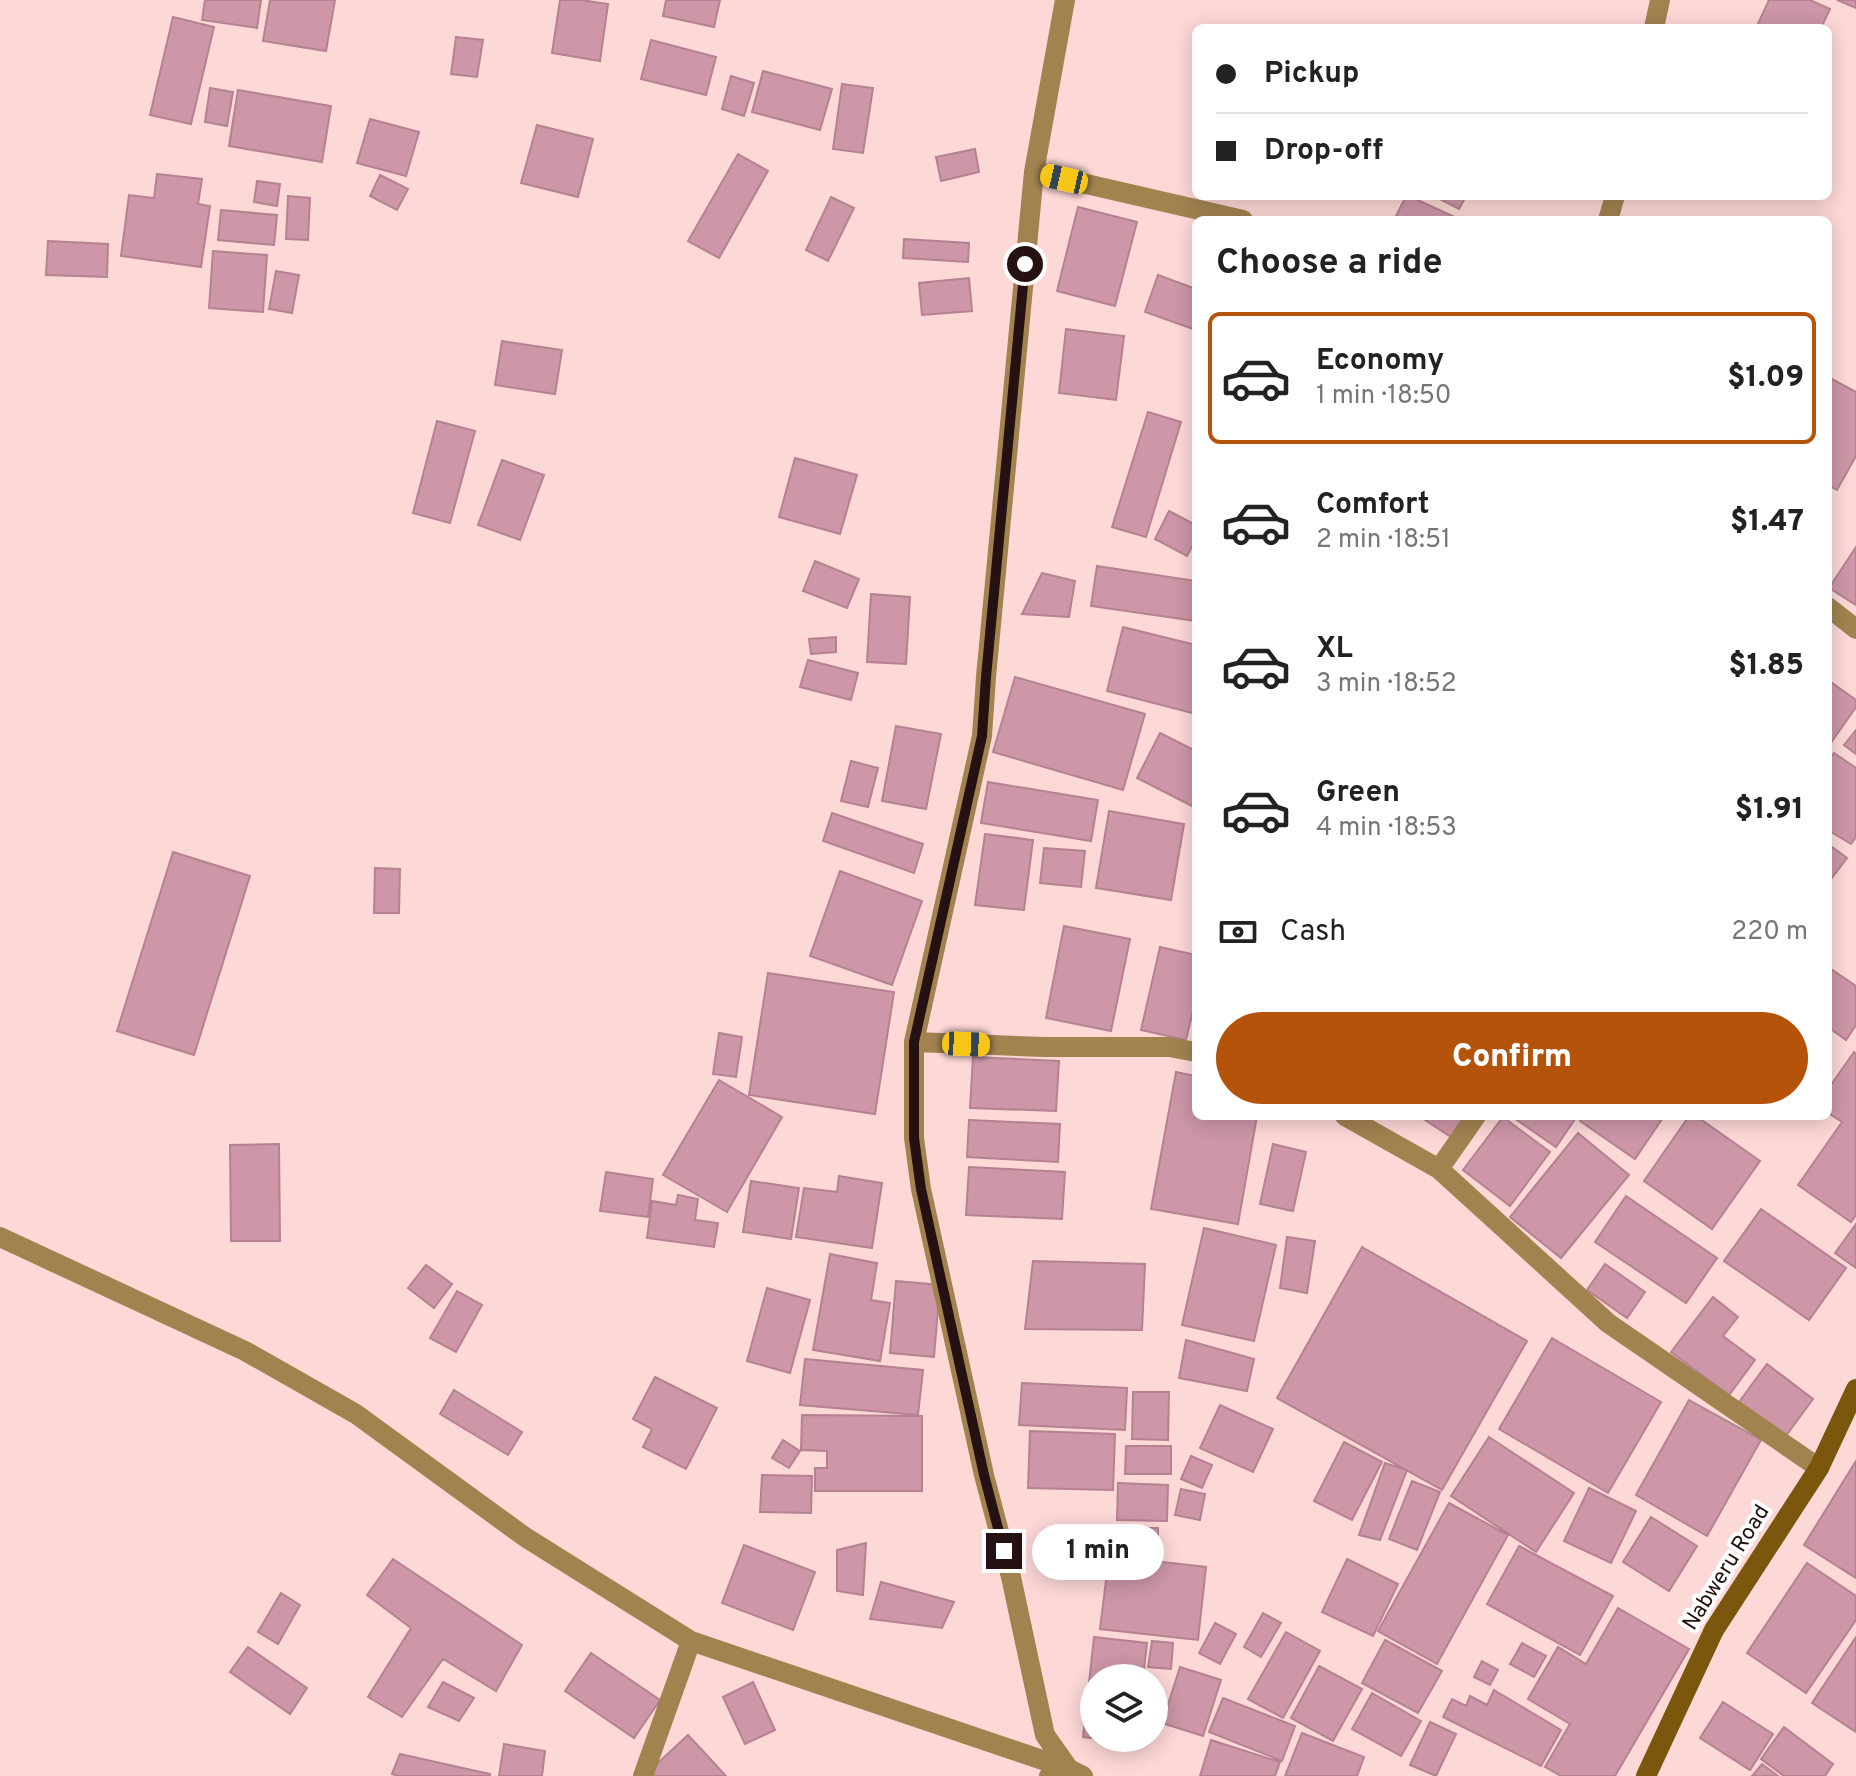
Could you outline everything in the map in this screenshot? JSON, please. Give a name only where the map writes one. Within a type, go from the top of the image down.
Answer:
[{"type":"main road","name":"Nabweru Road","points":[[1646,1776],[1714,1630],[1819,1468],[1856,1389]]},
{"type":"street","points":[[1065,0],[1034,172],[982,736],[914,1042],[914,1138],[921,1189],[1045,1735],[1076,1772]]},
{"type":"street","points":[[1655,24],[1660,0]]},
{"type":"street","points":[[1034,172],[1226,216]]},
{"type":"street","points":[[1832,616],[1856,629]]},
{"type":"street","points":[[914,1042],[1044,1047],[1169,1047],[1192,1051]]},
{"type":"street","points":[[1352,1120],[1439,1169],[1608,1323],[1819,1468]]},
{"type":"street","points":[[1439,1169],[1473,1120]]},
{"type":"street","points":[[0,1237],[245,1351],[356,1414],[525,1537],[691,1641],[1076,1772]]},
{"type":"street","points":[[643,1776],[691,1641]]},
{"type":"street","points":[[1049,1776],[1076,1772]]},
{"type":"building","points":[[205,0],[261,0],[257,28],[202,20]]},
{"type":"building","points":[[270,0],[335,0],[326,51],[263,41]]},
{"type":"building","points":[[560,0],[608,4],[600,61],[552,53]]},
{"type":"building","points":[[666,0],[720,0],[714,27],[663,16]]},
{"type":"building","points":[[1769,0],[1810,0],[1830,9],[1823,24],[1758,24]]},
{"type":"building","points":[[1837,0],[1856,0],[1856,8]]},
{"type":"building","points":[[173,17],[214,27],[191,124],[150,115]]},
{"type":"building","points":[[456,37],[483,40],[477,77],[451,74]]},
{"type":"building","points":[[651,40],[716,57],[706,95],[641,79]]},
{"type":"building","points":[[763,71],[832,89],[820,130],[752,112]]},
{"type":"building","points":[[731,76],[754,83],[744,116],[722,109]]},
{"type":"building","points":[[842,84],[873,88],[863,153],[833,149]]},
{"type":"building","points":[[210,88],[233,92],[227,126],[205,122]]},
{"type":"building","points":[[238,90],[331,106],[322,162],[229,146]]},
{"type":"building","points":[[370,119],[419,132],[406,176],[357,163]]},
{"type":"building","points":[[537,125],[593,139],[578,197],[521,183]]},
{"type":"building","points":[[975,149],[979,172],[941,181],[936,157]]},
{"type":"building","points":[[738,154],[768,171],[719,258],[688,241]]},
{"type":"building","points":[[157,174],[202,179],[198,204],[210,206],[201,267],[121,256],[129,195],[154,198]]},
{"type":"building","points":[[380,175],[408,189],[397,210],[370,196]]},
{"type":"building","points":[[257,181],[280,184],[277,206],[254,202]]},
{"type":"building","points":[[288,196],[310,198],[308,240],[286,239]]},
{"type":"building","points":[[831,197],[854,208],[828,261],[806,250]]},
{"type":"building","points":[[1404,200],[1418,200],[1452,216],[1396,216]]},
{"type":"building","points":[[1442,200],[1464,200],[1459,209]]},
{"type":"building","points":[[1078,207],[1137,222],[1115,306],[1057,291]]},
{"type":"building","points":[[221,210],[277,215],[274,245],[218,240]]},
{"type":"building","points":[[904,239],[969,243],[968,262],[903,258]]},
{"type":"building","points":[[48,241],[108,244],[107,277],[46,275]]},
{"type":"building","points":[[213,251],[267,255],[263,312],[209,308]]},
{"type":"building","points":[[276,271],[299,275],[292,313],[269,309]]},
{"type":"building","points":[[1158,275],[1192,288],[1192,329],[1145,312]]},
{"type":"building","points":[[969,278],[972,311],[922,315],[919,283]]},
{"type":"building","points":[[1066,329],[1124,336],[1116,400],[1059,393]]},
{"type":"building","points":[[502,341],[562,350],[555,394],[495,385]]},
{"type":"building","points":[[1832,379],[1856,392],[1856,456],[1837,490],[1832,487]]},
{"type":"building","points":[[1148,412],[1181,422],[1146,537],[1112,527]]},
{"type":"building","points":[[437,421],[475,431],[450,523],[413,513]]},
{"type":"building","points":[[795,458],[857,475],[840,534],[779,517]]},
{"type":"building","points":[[502,460],[544,475],[520,540],[478,525]]},
{"type":"building","points":[[1169,511],[1192,523],[1192,547],[1187,556],[1155,539]]},
{"type":"building","points":[[1856,547],[1856,605],[1832,590],[1832,583]]},
{"type":"building","points":[[815,561],[859,579],[847,608],[803,591]]},
{"type":"building","points":[[1097,566],[1192,580],[1192,620],[1091,606]]},
{"type":"building","points":[[1042,573],[1075,581],[1069,617],[1022,614]]},
{"type":"building","points":[[871,594],[910,597],[906,664],[867,662]]},
{"type":"building","points":[[1123,627],[1192,644],[1192,713],[1107,691]]},
{"type":"building","points":[[836,637],[836,652],[811,654],[809,639]]},
{"type":"building","points":[[808,660],[858,673],[851,700],[800,687]]},
{"type":"building","points":[[1015,677],[1145,714],[1123,790],[993,752]]},
{"type":"building","points":[[1832,683],[1856,700],[1856,707],[1832,741]]},
{"type":"building","points":[[896,726],[941,734],[926,809],[882,801]]},
{"type":"building","points":[[1856,730],[1856,754],[1844,745]]},
{"type":"building","points":[[1160,733],[1192,749],[1192,806],[1137,778]]},
{"type":"building","points":[[1834,753],[1856,768],[1856,837],[1851,844],[1832,832]]},
{"type":"building","points":[[851,761],[878,768],[868,807],[841,801]]},
{"type":"building","points":[[988,782],[1098,800],[1091,841],[981,823]]},
{"type":"building","points":[[1109,811],[1184,824],[1171,900],[1096,888]]},
{"type":"building","points":[[832,813],[923,844],[914,873],[823,841]]},
{"type":"building","points":[[985,834],[1033,840],[1024,910],[975,905]]},
{"type":"building","points":[[1832,847],[1847,858],[1832,878]]},
{"type":"building","points":[[1044,848],[1085,851],[1081,887],[1040,883]]},
{"type":"building","points":[[173,852],[250,876],[194,1055],[117,1031]]},
{"type":"building","points":[[375,868],[400,869],[399,913],[374,913]]},
{"type":"building","points":[[840,871],[922,901],[892,985],[810,956]]},
{"type":"building","points":[[1064,926],[1130,939],[1111,1031],[1046,1018]]},
{"type":"building","points":[[1160,947],[1192,954],[1192,1015],[1186,1040],[1141,1030]]},
{"type":"building","points":[[1832,970],[1856,986],[1856,1025],[1846,1040],[1832,1030]]},
{"type":"building","points":[[768,973],[894,992],[875,1114],[749,1095]]},
{"type":"building","points":[[719,1033],[742,1037],[736,1077],[713,1074]]},
{"type":"building","points":[[1854,1052],[1856,1215],[1851,1222],[1798,1185],[1842,1122],[1832,1116],[1832,1083]]},
{"type":"building","points":[[973,1057],[1059,1061],[1056,1111],[970,1108]]},
{"type":"building","points":[[1176,1072],[1192,1075],[1192,1120],[1256,1120],[1238,1224],[1151,1209]]},
{"type":"building","points":[[719,1080],[782,1117],[727,1212],[663,1175]]},
{"type":"building","points":[[969,1120],[1060,1124],[1058,1162],[967,1157]]},
{"type":"building","points":[[1425,1120],[1462,1120],[1451,1137]]},
{"type":"building","points":[[1501,1120],[1507,1120],[1550,1152],[1510,1206],[1463,1170]]},
{"type":"building","points":[[1517,1120],[1574,1120],[1556,1147]]},
{"type":"building","points":[[1581,1120],[1661,1120],[1635,1159]]},
{"type":"building","points":[[1686,1120],[1702,1120],[1760,1161],[1712,1229],[1644,1181]]},
{"type":"building","points":[[1578,1133],[1629,1175],[1561,1258],[1510,1217]]},
{"type":"building","points":[[279,1144],[280,1241],[231,1241],[230,1145]]},
{"type":"building","points":[[1273,1144],[1306,1152],[1293,1211],[1260,1204]]},
{"type":"building","points":[[969,1167],[1065,1172],[1062,1219],[966,1215]]},
{"type":"building","points":[[606,1172],[653,1179],[648,1217],[600,1211]]},
{"type":"building","points":[[839,1176],[882,1183],[872,1248],[796,1237],[804,1188],[837,1192]]},
{"type":"building","points":[[751,1181],[799,1188],[791,1239],[743,1232]]},
{"type":"building","points":[[678,1195],[698,1199],[695,1220],[718,1223],[714,1247],[647,1238],[652,1201],[676,1205]]},
{"type":"building","points":[[1626,1196],[1717,1258],[1686,1303],[1595,1242]]},
{"type":"building","points":[[1761,1209],[1846,1268],[1809,1320],[1724,1261]]},
{"type":"building","points":[[1856,1224],[1856,1268],[1835,1253]]},
{"type":"building","points":[[1204,1228],[1276,1245],[1254,1341],[1182,1325]]},
{"type":"building","points":[[1287,1237],[1315,1241],[1307,1293],[1280,1288]]},
{"type":"building","points":[[1362,1247],[1527,1341],[1442,1490],[1277,1398]]},
{"type":"building","points":[[830,1254],[877,1263],[871,1300],[890,1303],[880,1361],[813,1350]]},
{"type":"building","points":[[1033,1261],[1145,1264],[1142,1330],[1025,1329]]},
{"type":"building","points":[[1605,1264],[1645,1292],[1627,1318],[1587,1290]]},
{"type":"building","points":[[426,1265],[452,1284],[434,1308],[408,1288]]},
{"type":"building","points":[[896,1281],[940,1285],[934,1357],[890,1353]]},
{"type":"building","points":[[767,1288],[810,1300],[790,1373],[747,1361]]},
{"type":"building","points":[[457,1291],[482,1305],[456,1352],[430,1338]]},
{"type":"building","points":[[1713,1297],[1738,1317],[1723,1336],[1755,1360],[1729,1395],[1671,1352]]},
{"type":"building","points":[[1552,1338],[1661,1402],[1608,1493],[1499,1429]]},
{"type":"building","points":[[1186,1340],[1254,1359],[1247,1391],[1179,1378]]},
{"type":"building","points":[[805,1359],[923,1370],[918,1415],[800,1405]]},
{"type":"building","points":[[1767,1364],[1813,1399],[1785,1437],[1739,1402]]},
{"type":"building","points":[[655,1377],[717,1408],[686,1469],[643,1447],[652,1429],[633,1419]]},
{"type":"building","points":[[1022,1383],[1127,1388],[1125,1430],[1019,1425]]},
{"type":"building","points":[[454,1390],[522,1432],[508,1455],[440,1414]]},
{"type":"building","points":[[1133,1392],[1169,1392],[1168,1440],[1132,1439]]},
{"type":"building","points":[[1689,1400],[1761,1440],[1707,1536],[1636,1495]]},
{"type":"building","points":[[1220,1405],[1273,1429],[1253,1472],[1200,1448]]},
{"type":"building","points":[[802,1415],[922,1416],[922,1491],[815,1491],[815,1468],[827,1468],[827,1451],[801,1450]]},
{"type":"building","points":[[1030,1431],[1115,1434],[1113,1490],[1028,1488]]},
{"type":"building","points":[[1489,1437],[1574,1493],[1536,1552],[1451,1496]]},
{"type":"building","points":[[783,1440],[800,1451],[789,1468],[772,1458]]},
{"type":"building","points":[[1344,1442],[1382,1462],[1352,1520],[1314,1501]]},
{"type":"building","points":[[1126,1446],[1171,1446],[1171,1474],[1125,1474]]},
{"type":"building","points":[[1191,1456],[1212,1465],[1202,1488],[1181,1479]]},
{"type":"building","points":[[1856,1461],[1856,1578],[1804,1545]]},
{"type":"building","points":[[1385,1463],[1407,1470],[1380,1540],[1359,1535]]},
{"type":"building","points":[[762,1475],[812,1476],[811,1513],[760,1512]]},
{"type":"building","points":[[1412,1481],[1440,1492],[1417,1550],[1389,1539]]},
{"type":"building","points":[[1118,1483],[1168,1485],[1167,1521],[1117,1520]]},
{"type":"building","points":[[1589,1488],[1636,1511],[1611,1563],[1564,1541]]},
{"type":"building","points":[[1181,1489],[1205,1494],[1200,1520],[1175,1515]]},
{"type":"building","points":[[1449,1503],[1508,1535],[1437,1664],[1378,1631]]},
{"type":"building","points":[[1651,1517],[1697,1546],[1669,1591],[1623,1562]]},
{"type":"building","points":[[1112,1528],[1158,1528],[1158,1554],[1112,1553]]},
{"type":"building","points":[[866,1543],[863,1595],[837,1591],[837,1550]]},
{"type":"building","points":[[744,1545],[815,1572],[793,1630],[722,1603]]},
{"type":"building","points":[[1519,1546],[1613,1596],[1580,1655],[1487,1604]]},
{"type":"building","points":[[1109,1556],[1206,1567],[1198,1640],[1100,1629]]},
{"type":"building","points":[[393,1559],[522,1645],[496,1691],[443,1659],[402,1717],[368,1697],[411,1628],[367,1595]]},
{"type":"building","points":[[1347,1559],[1398,1584],[1373,1636],[1322,1612]]},
{"type":"building","points":[[1807,1563],[1856,1596],[1856,1620],[1806,1693],[1747,1653]]},
{"type":"building","points":[[881,1582],[954,1602],[942,1628],[870,1619]]},
{"type":"building","points":[[281,1593],[300,1605],[278,1644],[258,1632]]},
{"type":"building","points":[[1618,1608],[1689,1649],[1615,1776],[1561,1776],[1545,1767],[1570,1724],[1528,1699],[1558,1647],[1586,1664]]},
{"type":"building","points":[[1263,1613],[1281,1623],[1261,1657],[1244,1647]]},
{"type":"building","points":[[1215,1623],[1236,1634],[1220,1664],[1199,1653]]},
{"type":"building","points":[[1286,1632],[1320,1651],[1283,1718],[1248,1699]]},
{"type":"building","points":[[1094,1637],[1147,1643],[1145,1664],[1091,1664]]},
{"type":"building","points":[[1856,1637],[1856,1732],[1812,1703]]},
{"type":"building","points":[[1385,1640],[1442,1671],[1418,1713],[1362,1683]]},
{"type":"building","points":[[1152,1641],[1173,1643],[1171,1669],[1168,1669],[1168,1664],[1148,1664]]},
{"type":"building","points":[[1522,1643],[1546,1656],[1534,1677],[1510,1664]]},
{"type":"building","points":[[248,1647],[307,1688],[290,1714],[230,1672]]},
{"type":"building","points":[[591,1653],[660,1700],[634,1738],[565,1691]]},
{"type":"building","points":[[1482,1661],[1498,1670],[1490,1685],[1474,1677]]},
{"type":"building","points":[[1319,1666],[1362,1689],[1333,1741],[1291,1718]]},
{"type":"building","points":[[1180,1667],[1221,1680],[1203,1736],[1168,1725],[1168,1704]]},
{"type":"building","points":[[443,1682],[474,1698],[459,1721],[428,1707]]},
{"type":"building","points":[[753,1682],[775,1730],[745,1744],[723,1697]]},
{"type":"building","points":[[1494,1690],[1561,1730],[1541,1766],[1443,1717],[1452,1699],[1466,1706],[1470,1696],[1487,1705]]},
{"type":"building","points":[[1372,1693],[1421,1721],[1401,1756],[1352,1729]]},
{"type":"building","points":[[1223,1698],[1295,1726],[1282,1761],[1209,1732]]},
{"type":"building","points":[[1723,1702],[1773,1734],[1750,1770],[1700,1738]]},
{"type":"building","points":[[1430,1722],[1456,1734],[1436,1776],[1410,1765]]},
{"type":"building","points":[[1784,1727],[1833,1764],[1825,1776],[1784,1776],[1761,1759]]},
{"type":"building","points":[[1302,1733],[1364,1757],[1357,1776],[1285,1776]]},
{"type":"building","points":[[688,1735],[726,1776],[644,1776]]},
{"type":"building","points":[[1211,1740],[1280,1762],[1275,1776],[1200,1776]]},
{"type":"building","points":[[504,1744],[545,1751],[542,1776],[499,1776]]},
{"type":"building","points":[[400,1754],[490,1776],[398,1776],[392,1774]]},
{"type":"building","points":[[1762,1764],[1778,1776],[1752,1776]]},
{"type":"route","points":[[1004,1551],[984,1475],[921,1189],[914,1138],[914,1042],[982,736],[1025,264]]}]
